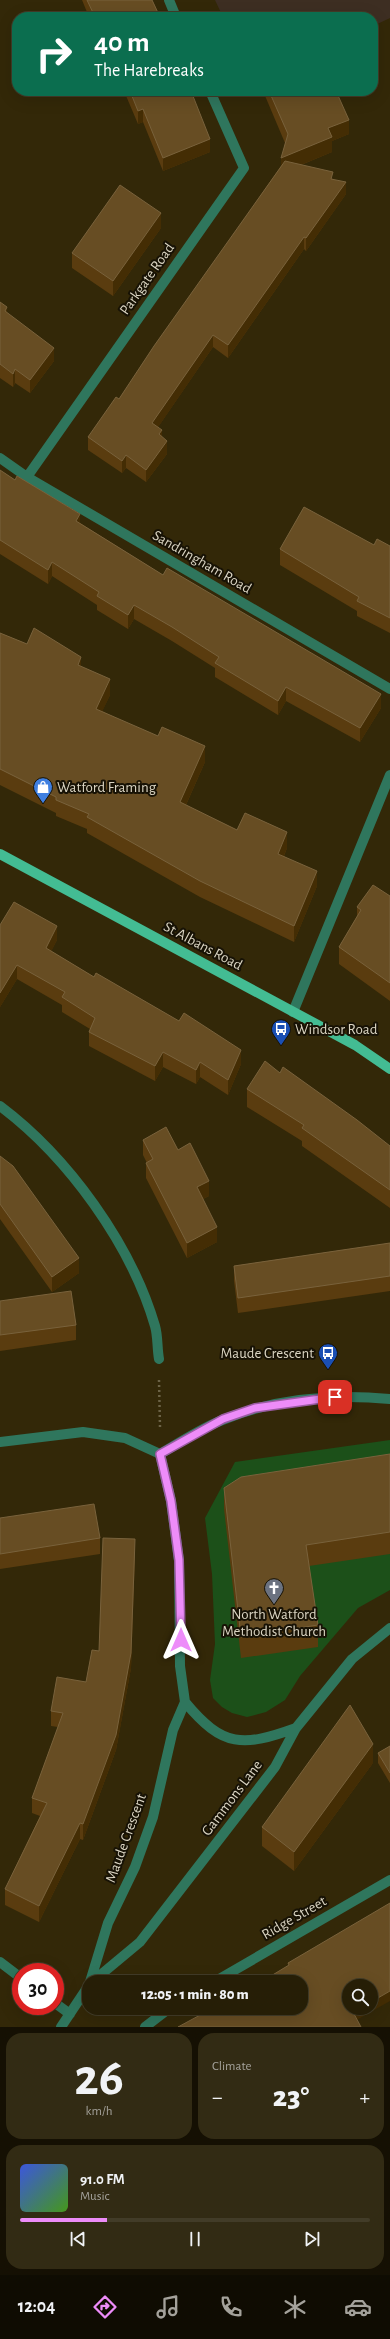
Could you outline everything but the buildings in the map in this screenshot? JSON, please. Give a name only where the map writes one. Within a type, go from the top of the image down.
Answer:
[{"type":"main road","name":"St Albans Road","points":[[0,854],[293,1012],[354,1046],[390,1069]]},
{"type":"street","points":[[169,0],[174,12]]},
{"type":"street","name":"Parkgate Road","points":[[27,477],[244,168],[212,96]]},
{"type":"street","name":"Sandringham Road","points":[[0,458],[27,477],[390,689]]},
{"type":"street","points":[[293,1012],[390,775]]},
{"type":"street","points":[[0,1106],[54,1155],[87,1195],[120,1245],[141,1288],[155,1327],[158,1359]]},
{"type":"street","points":[[160,1454],[223,1419],[255,1408],[335,1397],[390,1399]]},
{"type":"street","points":[[0,1442],[83,1432],[125,1438],[160,1454]]},
{"type":"street","points":[[160,1454],[171,1501],[179,1560],[180,1666],[185,1702],[206,1725],[222,1735],[234,1739],[263,1740],[296,1728]]},
{"type":"street","name":"Gammons Lane","points":[[100,1975],[140,1942],[275,1767],[296,1728],[352,1659],[390,1628]]},
{"type":"street","name":"Maude Crescent","points":[[93,1975],[108,1923],[135,1867],[153,1818],[172,1730],[185,1702]]},
{"type":"street","name":"Ridge Street","points":[[226,1975],[390,1880]]},
{"type":"street","points":[[0,1962],[12,1971]]},
{"type":"street","points":[[61,2027],[82,1996]]},
{"type":"street","points":[[64,2010],[70,2014]]},
{"type":"street","points":[[144,2027],[159,2015]]},
{"type":"path","points":[[158,1359],[160,1454]]},
{"type":"shaded area","points":[[215,0],[390,0],[390,18],[378,24],[378,12],[221,12]]},
{"type":"green space","points":[[390,1440],[390,1590],[358,1608],[300,1676],[285,1700],[266,1712],[247,1717],[232,1713],[222,1707],[213,1698],[210,1680],[215,1644],[212,1574],[205,1518],[235,1462]]},
{"type":"place","name":"Watford Framing","points":[[43,804]]},
{"type":"place","name":"Windsor Road","points":[[281,1046]]},
{"type":"place","name":"Maude Crescent","points":[[328,1370]]},
{"type":"place","name":"North Watford Methodist Church","points":[[274,1605]]},
{"type":"route","points":[[181,1640],[179,1560],[171,1501],[160,1454],[223,1419],[255,1408],[289,1402],[335,1397]]}]
